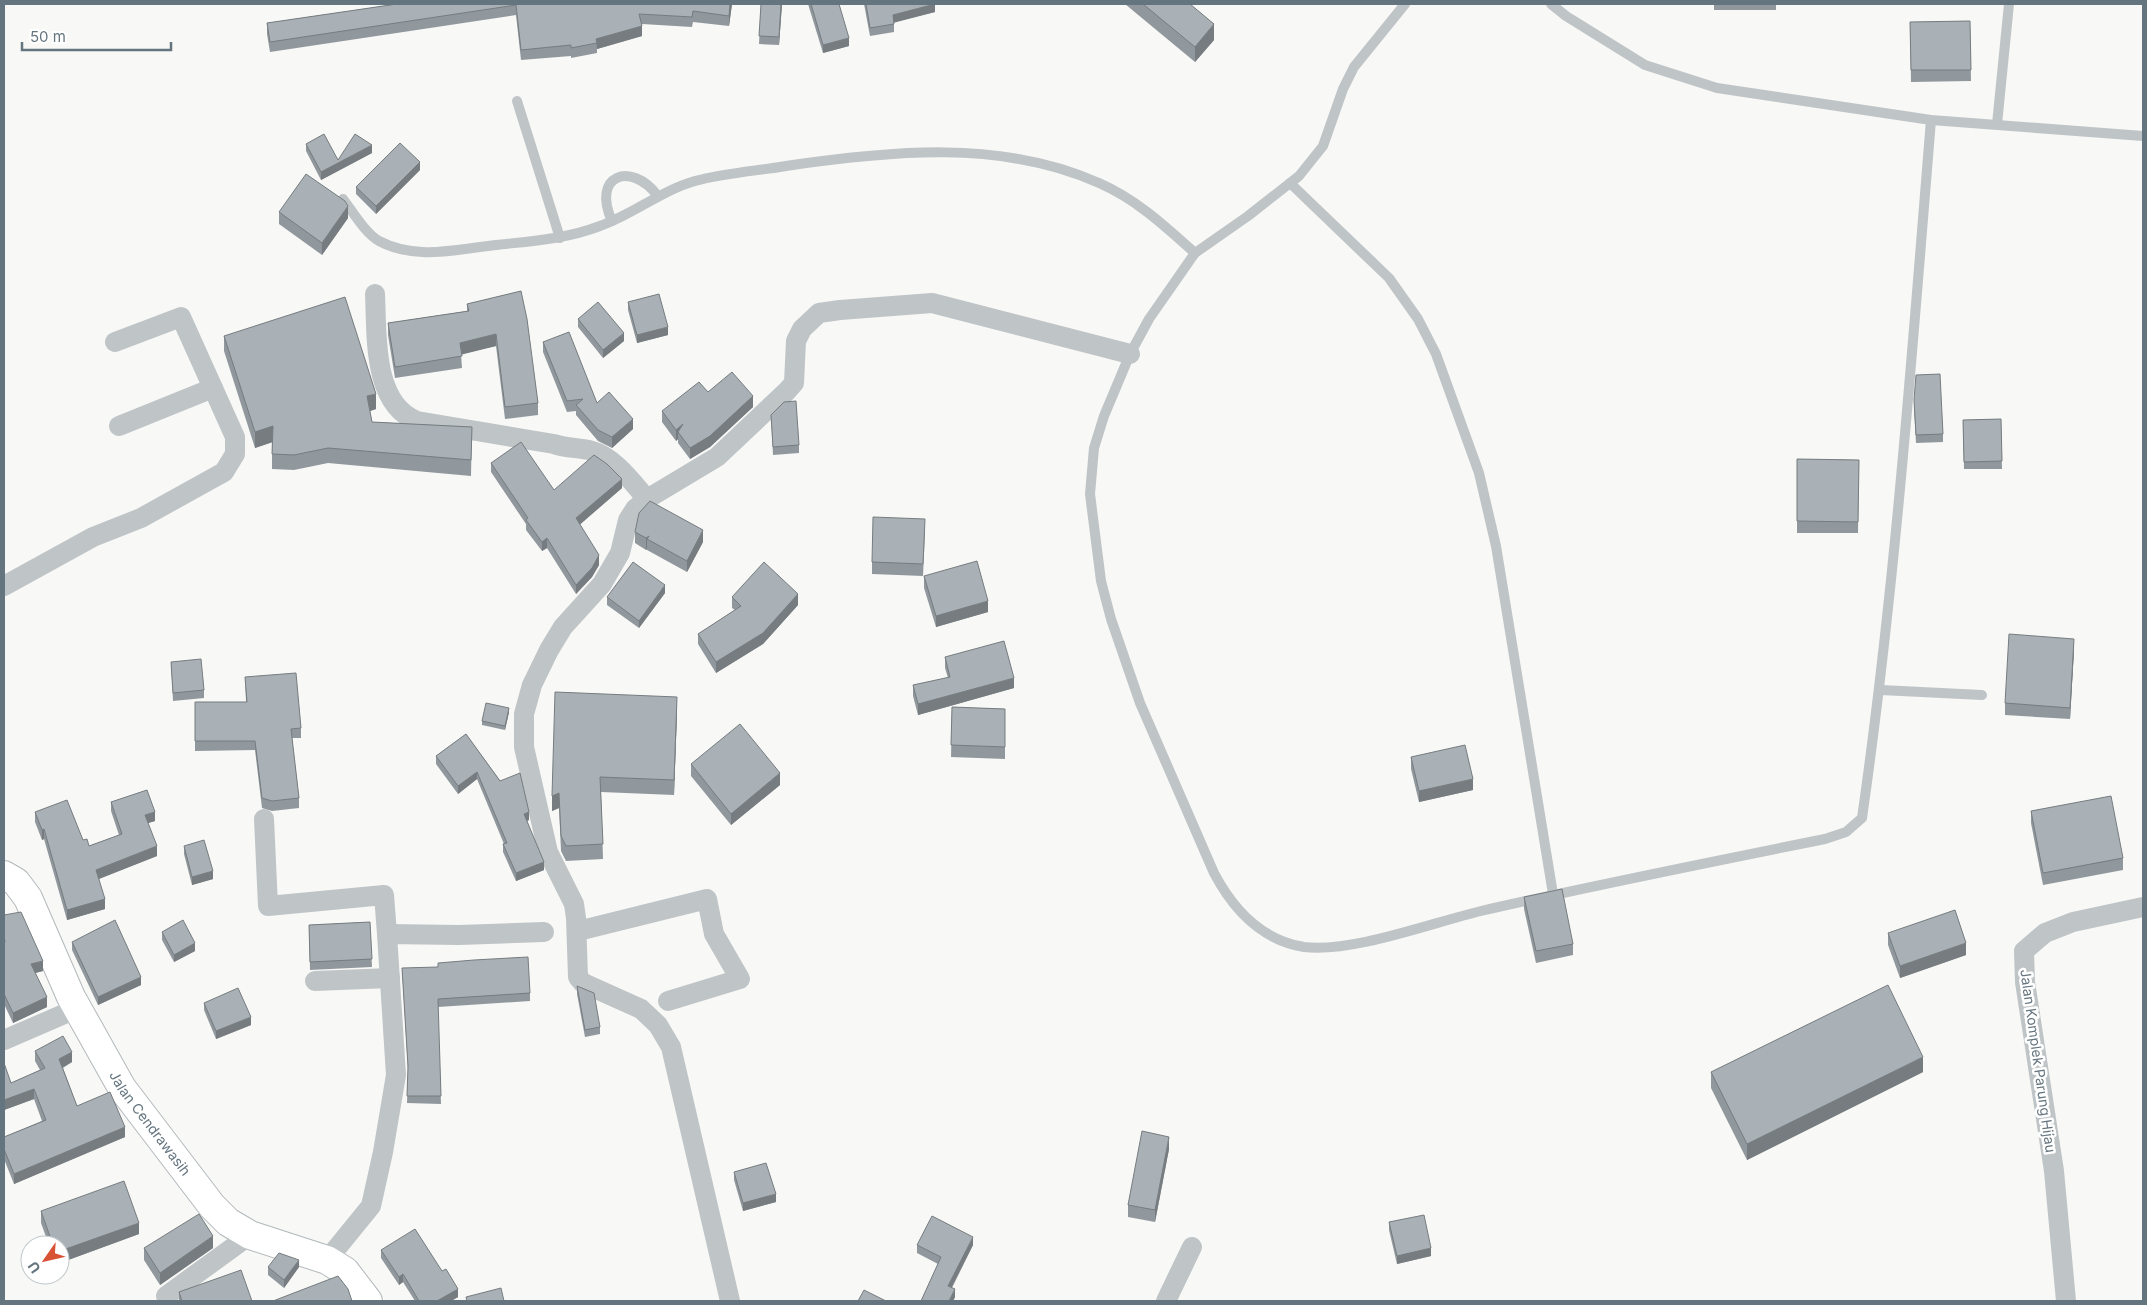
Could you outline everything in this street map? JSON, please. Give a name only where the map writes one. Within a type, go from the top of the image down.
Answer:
[{"type":"street","points":[[375,294],[382,377],[392,402],[404,415],[417,421],[554,444],[568,449],[591,451],[612,461],[647,499]]},
{"type":"street","points":[[730,1301],[675,1057],[661,1030],[646,1013],[583,983],[578,977],[578,931],[574,904],[548,852],[524,747],[524,714],[532,685],[548,650],[562,627],[602,584],[620,553],[628,520],[636,508],[647,499],[717,457],[787,391],[794,383],[796,341],[802,329],[819,313],[932,303],[1130,354]]},
{"type":"street","points":[[4,586],[93,537],[141,518],[224,472],[235,454],[235,437],[181,317],[115,342]]},
{"type":"street","points":[[119,426],[213,388]]},
{"type":"street","points":[[264,819],[268,906],[384,895],[396,1075],[384,1152],[371,1206],[327,1260]]},
{"type":"street","name":"Jalan Cendrawasih","points":[[4,875],[16,882],[28,898],[52,955],[95,1043],[122,1088],[148,1125],[212,1206],[228,1222],[250,1235],[327,1260],[345,1271],[368,1301]]},
{"type":"street","points":[[578,931],[707,899],[714,934],[740,980],[668,1001]]},
{"type":"street","name":"Jalan Komplek Parung Hijau","points":[[2066,1301],[2054,1171],[2025,982],[2024,951],[2045,932],[2073,922],[2143,907]]},
{"type":"street","points":[[387,934],[460,935],[544,932]]},
{"type":"street","points":[[315,981],[390,978]]},
{"type":"street","points":[[4,1040],[78,1008]]},
{"type":"street","points":[[166,1296],[250,1235]]},
{"type":"street","points":[[1166,1301],[1192,1247]]},
{"type":"lane","points":[[1404,4],[1354,67],[1343,89],[1323,146],[1290,183],[1195,253],[1149,319],[1130,354],[1104,416],[1094,448],[1090,494],[1101,581],[1111,618],[1140,703],[1226,897],[1240,914],[1262,930],[1286,942],[1327,949],[1553,894],[1825,838],[1846,832],[1862,818],[1880,690],[1906,429],[1931,120]]},
{"type":"lane","points":[[1551,4],[1566,16],[1645,65],[1717,88],[1931,120],[2143,136]]},
{"type":"lane","points":[[1998,124],[2009,4]]},
{"type":"lane","points":[[517,101],[560,238]]},
{"type":"lane","points":[[343,199],[377,240],[410,250],[434,253],[459,252],[494,245],[560,238],[612,221],[637,210],[657,195],[696,181],[868,154],[908,151],[989,155],[1057,169],[1098,182],[1126,197],[1148,212],[1195,253]]},
{"type":"lane","points":[[612,221],[604,198],[612,181],[620,177],[639,179],[651,187],[657,195]]},
{"type":"lane","points":[[1290,183],[1352,240],[1389,278],[1418,318],[1436,354],[1479,473],[1496,546],[1553,894]]},
{"type":"lane","points":[[1880,690],[1982,695]]},
{"type":"building","points":[[397,4],[730,4],[729,16],[693,11],[692,17],[639,14],[642,26],[596,39],[597,43],[571,48],[571,45],[521,50],[516,5],[270,42],[267,23]]},
{"type":"building","points":[[761,4],[781,4],[779,37],[759,36]]},
{"type":"building","points":[[811,4],[839,4],[849,38],[823,45]]},
{"type":"building","points":[[866,4],[935,4],[893,15],[894,24],[870,28]]},
{"type":"building","points":[[1143,4],[1190,4],[1214,24],[1195,47]]},
{"type":"building","points":[[1970,21],[1971,70],[1911,70],[1910,22]]},
{"type":"building","points":[[324,134],[338,160],[355,134],[372,145],[321,172],[306,144]]},
{"type":"building","points":[[400,143],[420,162],[376,206],[356,187]]},
{"type":"building","points":[[306,174],[345,201],[348,206],[322,243],[279,212]]},
{"type":"building","points":[[521,291],[527,319],[538,403],[505,407],[496,334],[460,343],[462,356],[395,367],[388,323],[469,311],[467,304]]},
{"type":"building","points":[[659,294],[668,327],[637,335],[628,302]]},
{"type":"building","points":[[345,297],[376,394],[367,396],[372,422],[472,427],[471,460],[328,448],[294,455],[272,454],[273,426],[255,432],[224,336]]},
{"type":"building","points":[[598,302],[624,333],[603,350],[578,319]]},
{"type":"building","points":[[569,332],[597,403],[609,392],[633,419],[612,437],[598,430],[576,405],[583,399],[567,401],[543,342]]},
{"type":"building","points":[[732,372],[753,396],[710,436],[690,448],[678,432],[683,424],[676,430],[662,411],[699,382],[708,392]]},
{"type":"building","points":[[1940,374],[1943,434],[1916,435],[1914,400],[1916,375]]},
{"type":"building","points":[[796,401],[799,445],[773,447],[771,415],[784,402]]},
{"type":"building","points":[[2001,419],[2002,461],[1964,462],[1963,420]]},
{"type":"building","points":[[521,442],[554,490],[594,455],[607,464],[622,479],[576,518],[599,555],[592,568],[576,585],[547,538],[542,542],[526,520],[528,518],[491,463]]},
{"type":"building","points":[[1797,459],[1859,460],[1858,522],[1797,521]]},
{"type":"building","points":[[650,501],[703,530],[687,561],[647,539],[649,536],[646,538],[635,532],[639,513]]},
{"type":"building","points":[[873,517],[925,519],[923,564],[872,562]]},
{"type":"building","points":[[977,561],[988,601],[936,616],[924,576]]},
{"type":"building","points":[[633,562],[665,585],[639,621],[607,597]]},
{"type":"building","points":[[764,562],[798,594],[763,633],[716,662],[698,634],[741,606],[732,597]]},
{"type":"building","points":[[2009,634],[2074,639],[2070,708],[2005,703]]},
{"type":"building","points":[[1004,641],[1014,678],[918,704],[913,685],[950,677],[945,657]]},
{"type":"building","points":[[201,659],[204,690],[173,693],[171,662]]},
{"type":"building","points":[[296,673],[301,728],[291,729],[299,798],[272,801],[262,798],[255,741],[195,741],[195,702],[247,702],[245,677]]},
{"type":"building","points":[[555,692],[677,697],[674,780],[600,777],[603,844],[566,846],[561,836],[559,793],[552,796]]},
{"type":"building","points":[[486,703],[509,708],[505,726],[482,721]]},
{"type":"building","points":[[952,707],[1005,709],[1005,747],[951,745]]},
{"type":"building","points":[[740,724],[780,773],[731,814],[691,764]]},
{"type":"building","points":[[466,734],[500,781],[520,773],[529,812],[524,814],[544,862],[516,873],[503,844],[507,843],[477,772],[458,786],[436,756]]},
{"type":"building","points":[[1465,745],[1473,779],[1419,791],[1411,757]]},
{"type":"building","points":[[147,790],[155,812],[145,815],[157,846],[96,870],[105,899],[67,910],[44,829],[42,830],[35,812],[67,800],[83,840],[87,839],[89,846],[122,834],[111,802]]},
{"type":"building","points":[[2111,796],[2123,858],[2043,873],[2031,811]]},
{"type":"building","points":[[204,840],[213,871],[192,877],[184,846]]},
{"type":"building","points":[[1562,889],[1573,944],[1536,951],[1524,897]]},
{"type":"building","points":[[1955,910],[1966,943],[1900,966],[1888,933]]},
{"type":"building","points":[[21,912],[43,961],[31,964],[47,997],[13,1013],[4,994],[4,915]]},
{"type":"building","points":[[115,920],[141,977],[98,997],[72,942]]},
{"type":"building","points":[[183,920],[195,943],[174,955],[162,932]]},
{"type":"building","points":[[370,922],[372,959],[310,962],[309,925]]},
{"type":"building","points":[[528,957],[530,993],[438,999],[441,1096],[407,1096],[408,1066],[402,968],[438,967],[438,963]]},
{"type":"building","points":[[1888,985],[1923,1057],[1747,1144],[1711,1072]]},
{"type":"building","points":[[577,986],[594,993],[600,1027],[585,1030]]},
{"type":"building","points":[[238,988],[251,1017],[216,1031],[204,1003]]},
{"type":"building","points":[[63,1036],[72,1052],[59,1059],[77,1106],[110,1092],[125,1127],[14,1174],[4,1149],[4,1137],[46,1120],[34,1089],[4,1100],[4,1063],[11,1083],[45,1068],[35,1051]]},
{"type":"building","points":[[1142,1131],[1169,1137],[1155,1210],[1128,1205]]},
{"type":"building","points":[[766,1163],[776,1194],[743,1203],[734,1172]]},
{"type":"building","points":[[124,1181],[139,1223],[70,1247],[70,1235],[49,1235],[41,1211]]},
{"type":"building","points":[[199,1214],[213,1236],[160,1273],[144,1248]]},
{"type":"building","points":[[1424,1215],[1431,1248],[1397,1256],[1389,1222]]},
{"type":"building","points":[[932,1216],[973,1237],[948,1286],[955,1289],[949,1301],[921,1301],[941,1257],[917,1245]]},
{"type":"building","points":[[415,1229],[442,1271],[446,1269],[458,1289],[437,1301],[419,1301],[403,1274],[399,1277],[381,1250]]},
{"type":"building","points":[[279,1253],[299,1260],[284,1280],[268,1267]]},
{"type":"building","points":[[241,1270],[252,1301],[182,1301],[179,1292]]},
{"type":"building","points":[[338,1276],[348,1289],[352,1301],[273,1301]]},
{"type":"building","points":[[501,1288],[504,1301],[467,1301],[466,1297]]},
{"type":"building","points":[[864,1290],[886,1301],[858,1301]]}]
